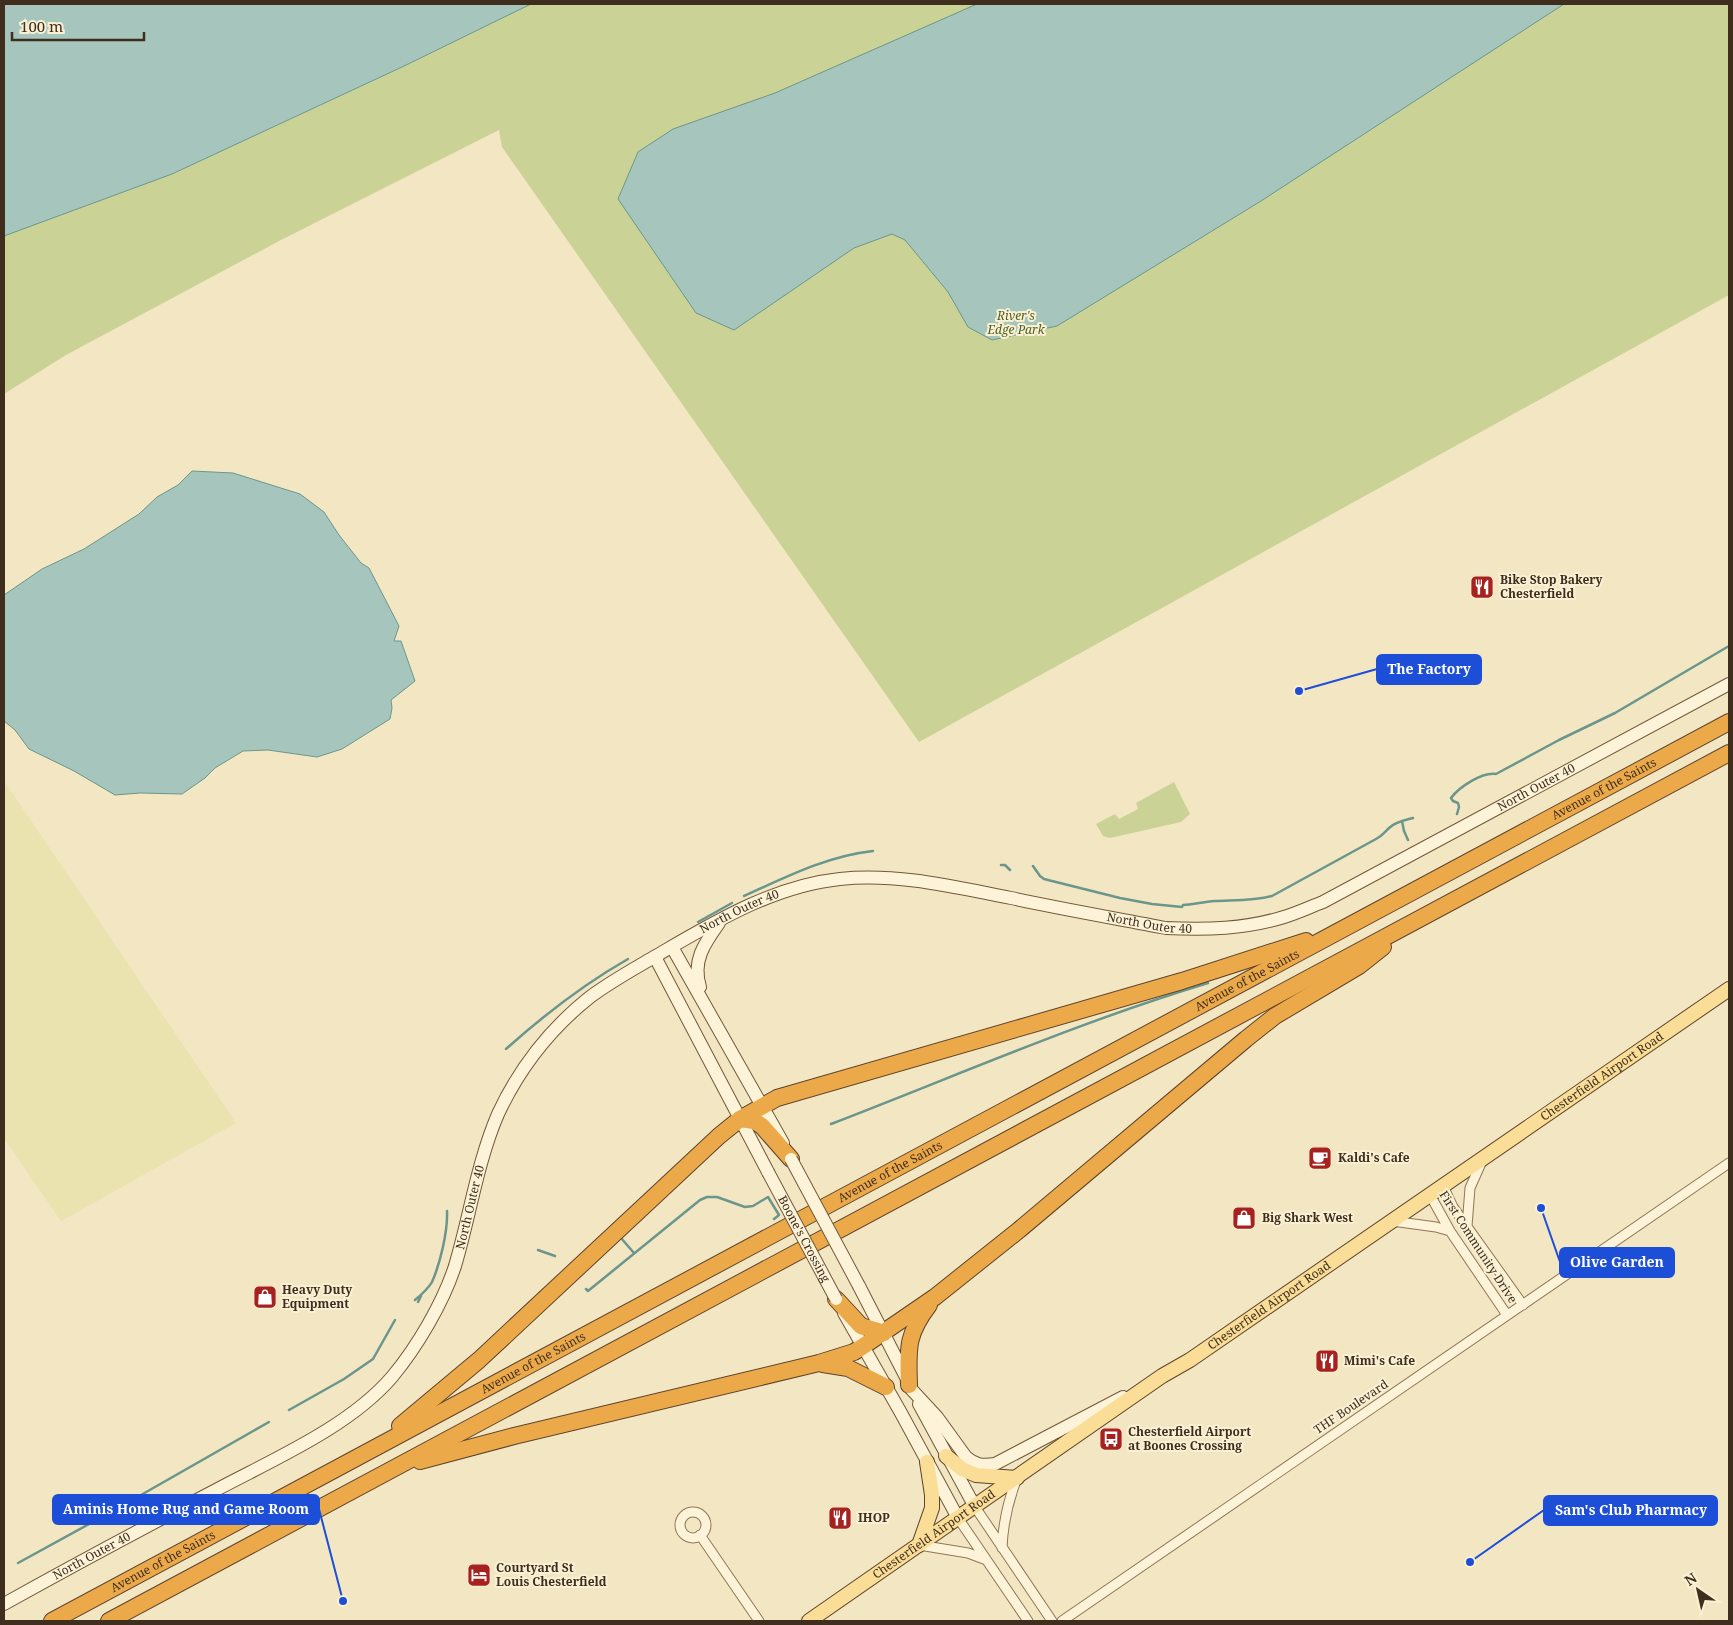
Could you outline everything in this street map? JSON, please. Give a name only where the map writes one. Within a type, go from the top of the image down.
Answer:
[{"type":"highway","name":"Avenue of the Saints","points":[[52,1621],[1729,722]]},
{"type":"highway","name":"Avenue of the Saints","points":[[109,1621],[1729,753]]},
{"type":"highway","points":[[398,1466],[514,1436],[819,1363],[854,1352],[935,1297],[1019,1230],[1253,1033],[1299,1001],[1359,966],[1427,915]]},
{"type":"highway","points":[[372,1450],[479,1360],[719,1136],[740,1119],[762,1106],[777,1098],[1182,981],[1342,930]]},
{"type":"highway","points":[[740,1119],[754,1121],[762,1126],[791,1159]]},
{"type":"highway","points":[[911,1388],[908,1350],[911,1336],[917,1320],[935,1297]]},
{"type":"highway","points":[[836,1299],[861,1326],[884,1332]]},
{"type":"highway","points":[[819,1363],[848,1368],[886,1387]]},
{"type":"main road","name":"Chesterfield Airport Road","points":[[809,1621],[1162,1376],[1190,1360],[1729,989]]},
{"type":"main road","points":[[946,1456],[962,1469],[976,1475],[1017,1478]]},
{"type":"main road","points":[[919,1545],[932,1508],[927,1462]]},
{"type":"street","name":"North Outer 40","points":[[4,1604],[296,1447],[363,1404],[391,1377],[426,1328],[441,1299],[454,1269],[476,1181],[496,1118],[508,1093],[544,1041],[590,997],[618,978],[743,908],[777,894],[838,879],[910,879],[939,883],[1166,928],[1208,930],[1257,924],[1284,917],[1323,902],[1729,684]]},
{"type":"street","points":[[705,1004],[697,978],[698,957],[701,949],[720,921]]},
{"type":"street","points":[[672,947],[791,1159],[884,1332],[946,1456],[975,1507],[1052,1621]]},
{"type":"street","name":"Boone's Crossing","points":[[655,957],[836,1299],[958,1518]]},
{"type":"street","points":[[1466,1226],[1470,1188],[1483,1158]]},
{"type":"street","name":"THF Boulevard","points":[[1062,1621],[1729,1163]]},
{"type":"street","name":"First Community Drive","points":[[1443,1186],[1453,1207],[1523,1305]]},
{"type":"street","name":"First Community Drive","points":[[1429,1194],[1450,1231],[1507,1315]]},
{"type":"street","points":[[1392,1222],[1436,1227],[1450,1231]]},
{"type":"street","points":[[911,1388],[937,1417],[966,1457],[972,1462],[984,1466],[995,1464],[1162,1376]]},
{"type":"street","points":[[1002,1548],[1003,1524],[1007,1505],[1017,1478]]},
{"type":"street","points":[[958,1518],[984,1559],[1028,1621]]},
{"type":"street","points":[[700,1535],[758,1621]]},
{"type":"street","points":[[919,1545],[968,1553],[984,1559]]},
{"type":"shaded area","points":[[4,781],[236,1123],[61,1221],[4,1138]]},
{"type":"green space","name":"River's Edge Park","points":[[531,4],[1729,4],[1729,295],[919,742],[502,147],[499,130],[279,241],[66,355],[4,394],[4,236],[172,174],[402,67]]},
{"type":"green space","points":[[1174,782],[1190,814],[1181,822],[1110,838],[1103,836],[1096,824],[1115,814],[1119,819],[1138,809],[1136,803]]},
{"type":"water","points":[[4,4],[531,4],[402,67],[172,174],[4,236]]},
{"type":"water","points":[[977,4],[1564,4],[1261,201],[1057,326],[992,340],[968,327],[948,292],[905,240],[892,234],[854,248],[734,330],[696,313],[618,199],[638,152],[673,129],[775,93]]},
{"type":"water","points":[[192,471],[233,473],[300,494],[324,512],[361,563],[369,568],[399,626],[394,641],[401,641],[415,681],[391,700],[390,719],[342,749],[317,757],[268,750],[243,751],[215,768],[205,778],[182,794],[140,793],[115,795],[74,771],[29,749],[15,730],[4,721],[4,595],[42,569],[84,549],[139,514],[157,497],[178,485]]},
{"type":"waterway","points":[[1457,814],[1458,803],[1451,798],[1459,789],[1471,781],[1484,775],[1496,774],[1559,740],[1615,713],[1729,646]]},
{"type":"waterway","points":[[1033,866],[1044,879],[1152,904],[1182,907],[1183,905],[1211,901],[1258,899],[1272,896],[1378,838],[1394,824],[1413,818]]},
{"type":"waterway","points":[[1402,821],[1408,840]]},
{"type":"waterway","points":[[744,896],[823,862],[873,851]]},
{"type":"waterway","points":[[1001,865],[1005,865],[1010,870]]},
{"type":"waterway","points":[[698,922],[732,903]]},
{"type":"waterway","points":[[506,1049],[565,1001],[628,959]]},
{"type":"waterway","points":[[831,1124],[1065,1032],[1208,983]]},
{"type":"waterway","points":[[586,1289],[588,1291],[700,1200],[707,1197],[717,1197],[745,1207],[753,1206],[768,1197],[779,1215],[774,1219]]},
{"type":"waterway","points":[[415,1300],[428,1287],[435,1275],[445,1238],[447,1211]]},
{"type":"waterway","points":[[621,1238],[634,1253]]},
{"type":"waterway","points":[[538,1250],[555,1256]]},
{"type":"waterway","points":[[418,1302],[421,1296]]},
{"type":"waterway","points":[[289,1410],[344,1379],[373,1359],[395,1320]]},
{"type":"waterway","points":[[127,1503],[269,1422]]},
{"type":"waterway","points":[[18,1563],[111,1512]]},
{"type":"place","name":"Bike Stop Bakery Chesterfield","points":[[1482,587]]},
{"type":"place","name":"The Factory","points":[[1299,691]]},
{"type":"place","name":"Kaldi's Cafe","points":[[1320,1158]]},
{"type":"place","name":"Olive Garden","points":[[1541,1208]]},
{"type":"place","name":"Big Shark West","points":[[1244,1218]]},
{"type":"place","name":"Heavy Duty Equipment","points":[[265,1297]]},
{"type":"place","name":"Mimi's Cafe","points":[[1327,1361]]},
{"type":"place","name":"Chesterfield Airport at Boones Crossing","points":[[1111,1439]]},
{"type":"place","name":"IHOP","points":[[840,1518]]},
{"type":"place","name":"Sam's Club Pharmacy","points":[[1470,1562]]},
{"type":"place","name":"Courtyard St Louis Chesterfield","points":[[479,1575]]},
{"type":"place","name":"Aminis Home Rug and Game Room","points":[[343,1601]]}]
